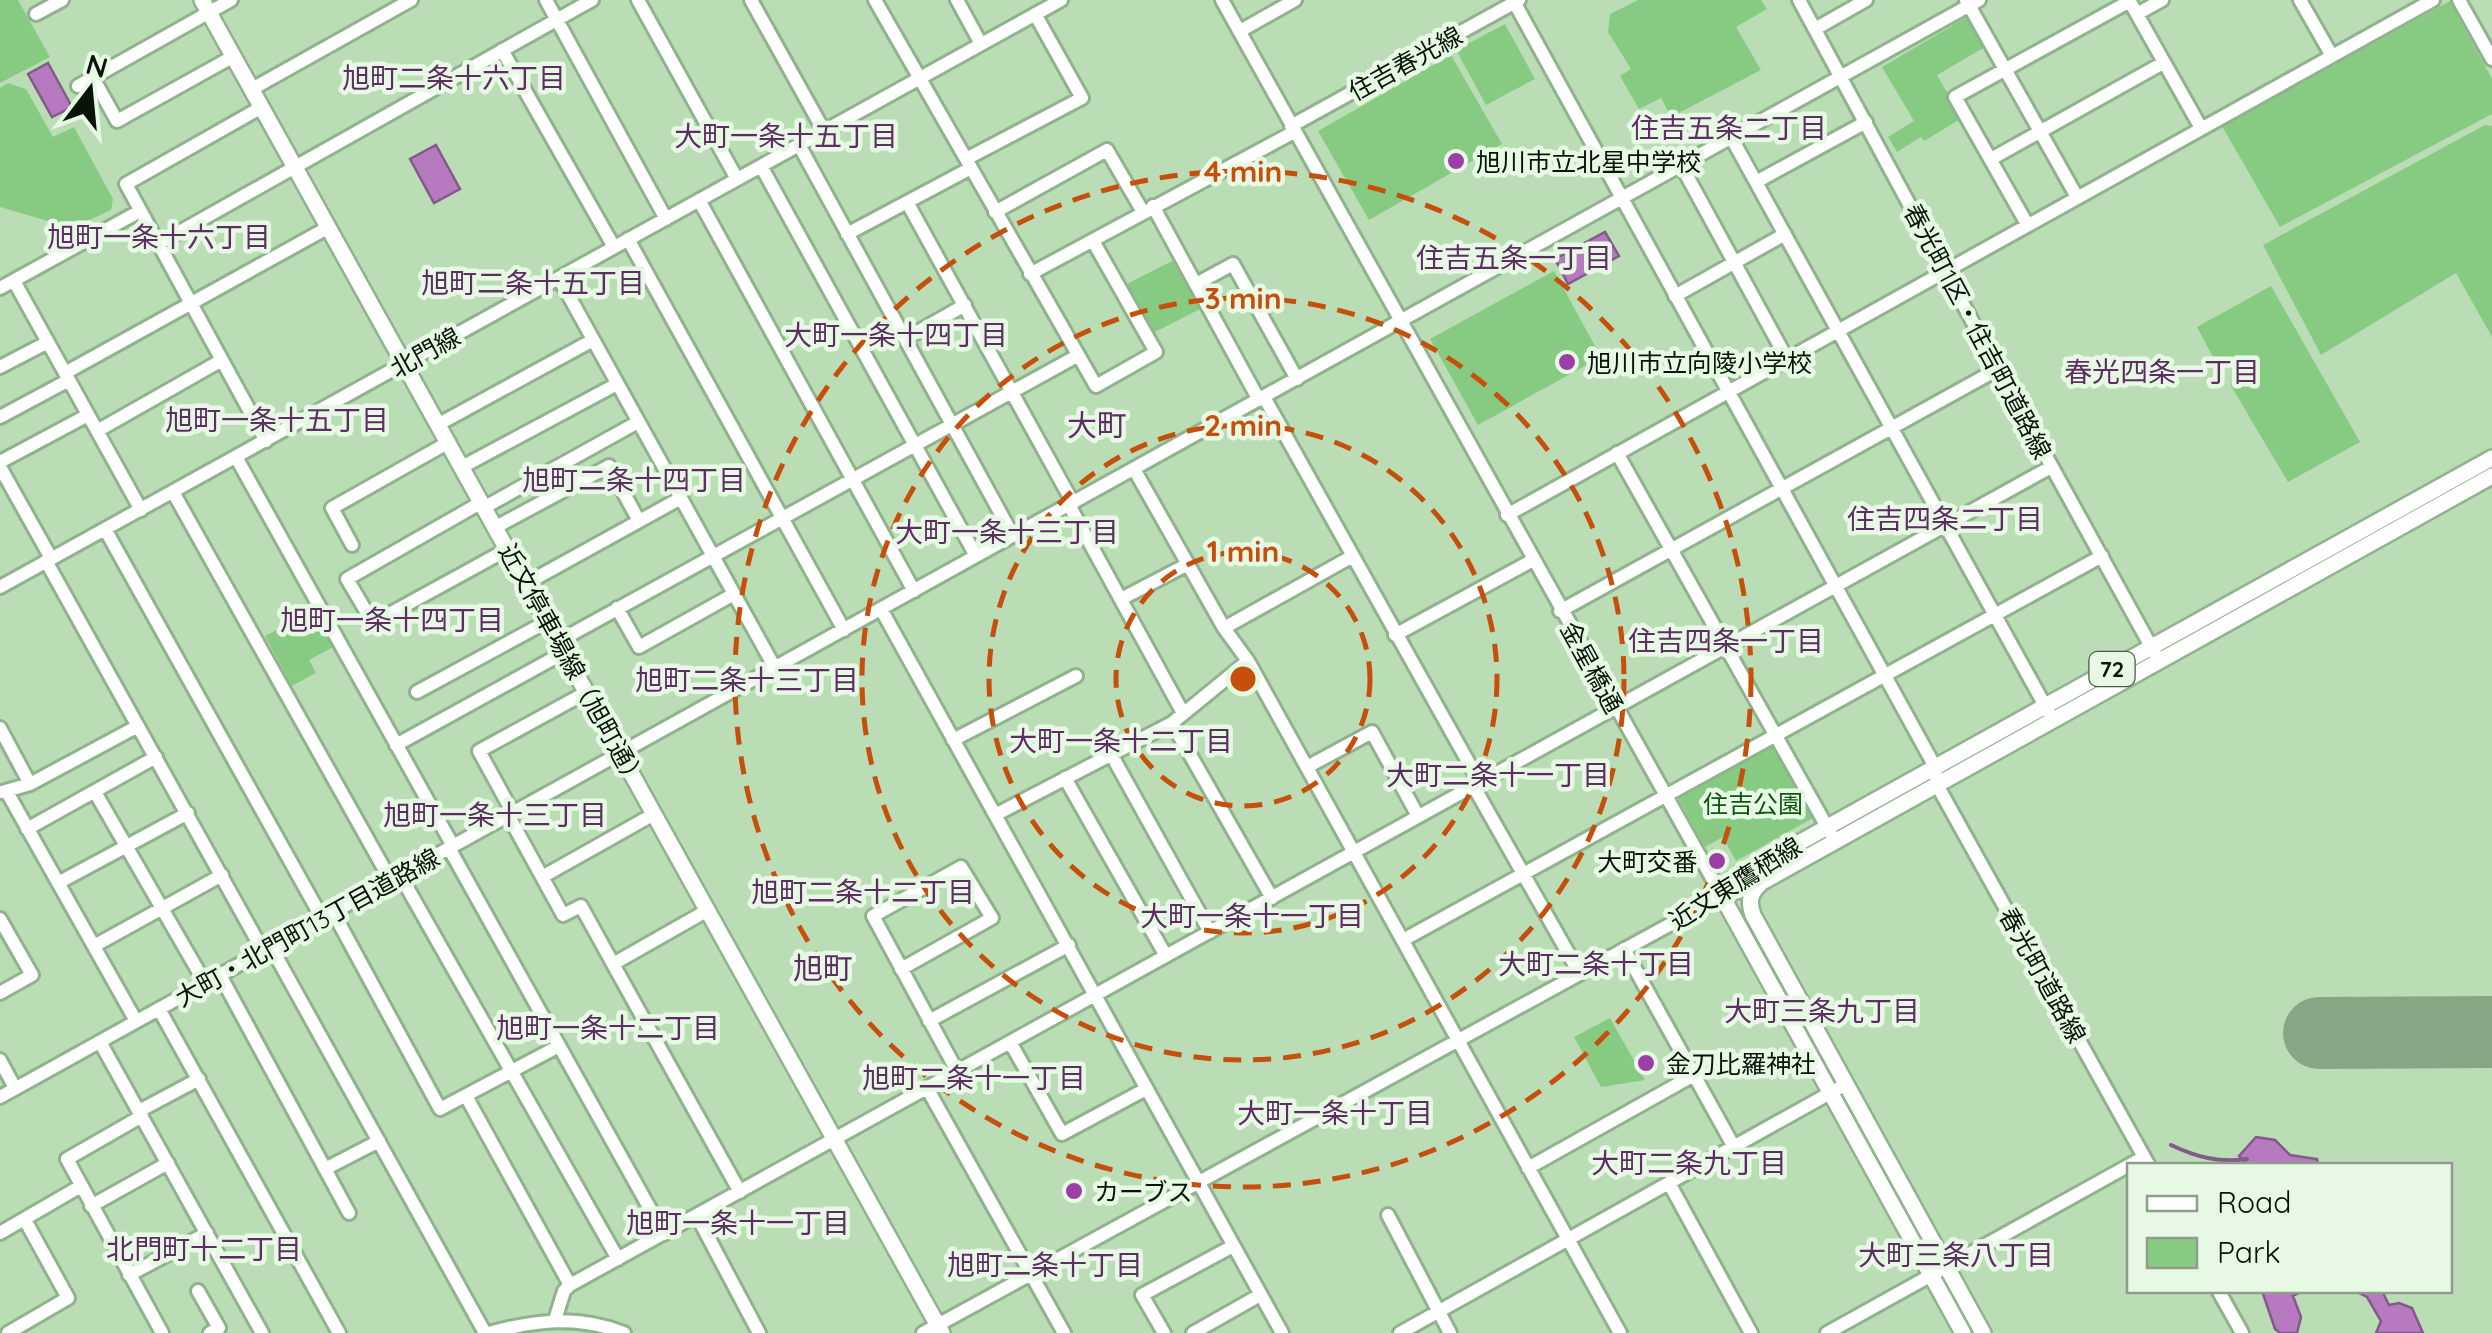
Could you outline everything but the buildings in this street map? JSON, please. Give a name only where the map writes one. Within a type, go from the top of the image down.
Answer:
[{"type":"main road","name":"近文停車場線（旭町通）","points":[[206,6],[834,1139],[934,1330]]},
{"type":"main road","name":"近文東鷹栖線","points":[[1722,896],[1724,887],[1732,880],[1937,785],[2049,713],[2492,458]]},
{"type":"main road","name":"近文東鷹栖線","points":[[2155,654],[2492,476]]},
{"type":"main road","name":"近文東鷹栖線","points":[[1764,881],[1935,767],[2049,713]]},
{"type":"main road","name":"72","points":[[1722,896],[1764,881]]},
{"type":"main road","points":[[1764,881],[1752,891],[1752,915],[1982,1333]]},
{"type":"main road","points":[[1722,896],[1752,915]]},
{"type":"main road","name":"金星橋通","points":[[1722,896],[1963,1333]]},
{"type":"street","points":[[36,14],[62,0]]},
{"type":"street","points":[[78,86],[206,6],[231,0]]},
{"type":"street","points":[[252,89],[411,0]]},
{"type":"street","points":[[546,0],[666,219]]},
{"type":"street","points":[[158,244],[592,0]]},
{"type":"street","points":[[638,0],[737,179]]},
{"type":"street","points":[[751,0],[824,132]]},
{"type":"street","points":[[875,0],[1096,386],[1156,352],[1093,241]]},
{"type":"street","points":[[957,0],[981,44]]},
{"type":"street","name":"北門線","points":[[0,587],[1061,0]]},
{"type":"street","name":"金星橋通","points":[[1222,0],[1722,896]]},
{"type":"street","points":[[1240,31],[1295,0]]},
{"type":"street","name":"春光町1区・住吉町道路線","points":[[1799,0],[2155,654]]},
{"type":"street","points":[[1815,28],[1866,0]]},
{"type":"street","points":[[2028,224],[1955,97],[2132,5],[2162,0]]},
{"type":"street","points":[[2300,0],[2332,56]]},
{"type":"street","points":[[1508,514],[2434,0]]},
{"type":"street","points":[[2459,0],[2492,59]]},
{"type":"street","points":[[1515,1],[1935,767],[1937,785]]},
{"type":"street","name":"住吉春光線","points":[[1030,274],[1515,1]]},
{"type":"street","points":[[1972,2],[2005,70],[2077,197]]},
{"type":"street","name":"大町・北門町13丁目道路線","points":[[0,1097],[1972,2]]},
{"type":"street","points":[[2132,5],[2201,128]]},
{"type":"street","points":[[847,234],[1082,98],[1036,14]]},
{"type":"street","points":[[502,50],[614,247]]},
{"type":"street","points":[[92,78],[118,121],[234,56]]},
{"type":"street","points":[[1991,158],[2163,63]]},
{"type":"street","points":[[262,107],[126,184],[266,441]]},
{"type":"street","points":[[1756,182],[1866,122]]},
{"type":"street","points":[[1732,137],[2049,713]]},
{"type":"street","points":[[799,145],[1013,536]]},
{"type":"street","points":[[995,212],[1107,150],[1196,284],[1262,398],[1580,974]]},
{"type":"street","points":[[1680,165],[1787,359]]},
{"type":"street","points":[[761,166],[976,556]]},
{"type":"street","points":[[699,200],[914,591]]},
{"type":"street","points":[[907,202],[1071,504],[1272,898]]},
{"type":"street","points":[[0,288],[140,211]]},
{"type":"street","points":[[0,416],[190,302],[329,227]]},
{"type":"street","points":[[1675,296],[1785,234]]},
{"type":"street","points":[[628,239],[844,630]]},
{"type":"street","points":[[1196,284],[1233,264],[1297,379]]},
{"type":"street","points":[[559,278],[774,668]]},
{"type":"street","points":[[14,281],[140,510]]},
{"type":"street","points":[[905,339],[964,304]]},
{"type":"street","points":[[439,424],[593,340]]},
{"type":"street","points":[[0,368],[48,342]]},
{"type":"street","points":[[396,744],[562,646],[617,608],[1077,356]]},
{"type":"street","points":[[97,432],[222,360]]},
{"type":"street","points":[[1560,611],[1998,369]]},
{"type":"street","points":[[462,467],[617,384]]},
{"type":"street","points":[[88,415],[0,464],[138,726],[488,1333],[556,1320],[584,1322],[624,1333]]},
{"type":"street","points":[[508,550],[373,623],[347,579],[638,422]]},
{"type":"street","points":[[352,545],[332,508],[449,442]]},
{"type":"street","points":[[1617,453],[1831,835]]},
{"type":"street","points":[[236,457],[664,1234]]},
{"type":"street","points":[[496,528],[609,466],[639,521]]},
{"type":"street","points":[[556,1320],[564,1291],[570,1285],[2051,467]]},
{"type":"street","points":[[1134,469],[1224,628],[1248,661],[1616,1332]]},
{"type":"street","points":[[173,492],[618,1259]]},
{"type":"street","points":[[527,583],[681,498]]},
{"type":"street","points":[[105,529],[440,1109],[559,1046]]},
{"type":"street","points":[[1403,940],[2102,556]]},
{"type":"street","points":[[1224,628],[1351,557]]},
{"type":"street","points":[[1395,636],[1533,560]]},
{"type":"street","points":[[1120,600],[1188,564]]},
{"type":"street","points":[[617,608],[639,647],[734,594]]},
{"type":"street","points":[[880,609],[1282,1333]]},
{"type":"street","points":[[416,692],[548,622]]},
{"type":"street","points":[[995,815],[1178,718],[1248,661]]},
{"type":"street","points":[[953,740],[1076,676]]},
{"type":"street","points":[[587,692],[479,751],[564,916],[581,906],[740,1192]]},
{"type":"street","points":[[136,1021],[4,792],[30,784],[138,726]]},
{"type":"street","points":[[0,728],[30,784]]},
{"type":"street","points":[[1307,767],[1372,732],[1418,816]]},
{"type":"street","points":[[1111,754],[1210,932]]},
{"type":"street","points":[[27,829],[156,757]]},
{"type":"street","points":[[1064,778],[1166,956]]},
{"type":"street","name":"春光町道路線","points":[[1937,785],[2146,1161]]},
{"type":"street","points":[[95,792],[205,983]]},
{"type":"street","points":[[58,883],[188,813]]},
{"type":"street","points":[[542,877],[654,814]]},
{"type":"street","points":[[901,969],[992,918],[961,867],[873,916],[901,969],[929,1021],[957,1071]]},
{"type":"street","points":[[94,946],[222,875]]},
{"type":"street","name":"近文東鷹栖線","points":[[934,1330],[1722,896]]},
{"type":"street","points":[[613,964],[708,910]]},
{"type":"street","points":[[0,918],[32,975],[0,992]]},
{"type":"street","points":[[929,1021],[1069,945]]},
{"type":"street","points":[[1624,949],[1734,1147]]},
{"type":"street","points":[[220,975],[350,1213]]},
{"type":"street","points":[[159,1009],[338,1333]]},
{"type":"street","points":[[100,1042],[262,1333]]},
{"type":"street","points":[[1010,1042],[1062,1134],[1146,1090]]},
{"type":"street","points":[[0,1060],[16,1088]]},
{"type":"street","points":[[1528,1168],[1694,1075]]},
{"type":"street","points":[[162,1333],[67,1159],[199,1079]]},
{"type":"street","points":[[1400,1333],[1846,1084]]},
{"type":"street","points":[[927,1088],[1064,1333]]},
{"type":"street","points":[[466,1096],[570,1285]]},
{"type":"street","points":[[326,1169],[379,1141]]},
{"type":"street","points":[[91,1206],[168,1163]]},
{"type":"street","points":[[1827,1333],[2127,1171]]},
{"type":"street","points":[[1669,1183],[1750,1333]]},
{"type":"street","points":[[0,1234],[81,1186]]},
{"type":"street","points":[[1388,1215],[1450,1333]]},
{"type":"street","points":[[697,1216],[759,1333]]},
{"type":"street","points":[[11,1332],[68,1298],[25,1220]]},
{"type":"street","points":[[129,1275],[208,1232]]},
{"type":"street","points":[[1164,1333],[1142,1295],[1233,1246]]},
{"type":"street","points":[[198,1291],[219,1328],[210,1333]]},
{"type":"street","points":[[2220,1293],[2242,1333]]},
{"type":"street","points":[[1192,1333],[1260,1296]]},
{"type":"green space","points":[[0,0],[18,0],[50,57],[0,83]]},
{"type":"green space","points":[[1638,0],[1761,0],[1767,9],[1736,27],[1761,70],[1671,117],[1661,98],[1639,109],[1620,76],[1631,69],[1608,32],[1610,14]]},
{"type":"green space","points":[[2450,1],[2492,79],[2492,114],[2280,227],[2222,126]]},
{"type":"green space","points":[[1967,17],[1985,47],[1937,75],[1962,118],[1897,152],[1888,137],[1914,121],[1882,67]]},
{"type":"green space","points":[[1505,24],[1535,79],[1486,105],[1456,50]]},
{"type":"green space","points":[[1451,55],[1502,144],[1369,220],[1318,131]]},
{"type":"green space","points":[[8,83],[26,89],[53,137],[74,127],[113,199],[111,210],[72,228],[0,207],[0,88]]},
{"type":"green space","points":[[2485,125],[2492,126],[2492,337],[2456,273],[2321,355],[2263,245]]},
{"type":"green space","points":[[1176,259],[1202,308],[1151,334],[1125,285]]},
{"type":"green space","points":[[1554,271],[1601,357],[1478,425],[1430,339]]},
{"type":"green space","points":[[2271,286],[2360,442],[2288,482],[2231,386],[2236,367],[2215,361],[2197,327]]},
{"type":"green space","points":[[314,610],[333,647],[309,660],[316,673],[292,686],[265,636]]},
{"type":"green space","name":"住吉公園","points":[[1772,744],[1813,818],[1736,861],[1723,837],[1705,847],[1677,796]]},
{"type":"green space","points":[[1610,1018],[1645,1080],[1601,1087],[1574,1037]]},
{"type":"shaded area","points":[[48,63],[72,107],[52,117],[28,74]]},
{"type":"shaded area","points":[[436,145],[460,189],[434,203],[410,159]]},
{"type":"shaded area","points":[[1605,232],[1619,256],[1568,284],[1555,259]]},
{"type":"shaded area","points":[[2256,1137],[2275,1140],[2290,1155],[2317,1159],[2318,1163],[2246,1163],[2239,1156]]},
{"type":"shaded area","points":[[2263,1293],[2299,1293],[2293,1296],[2301,1317],[2297,1333],[2280,1333]]},
{"type":"shaded area","points":[[2359,1293],[2383,1293],[2389,1305],[2399,1303],[2412,1308],[2423,1333],[2376,1333],[2381,1321],[2367,1297]]},
{"type":"waterway","points":[[2171,1145],[2208,1158],[2247,1159]]},
{"type":"runway","points":[[2319,1033],[2492,1032]]},
{"type":"place","name":"旭川市立北星中学校","points":[[1456,161]]},
{"type":"place","name":"旭川市立向陵小学校","points":[[1567,362]]},
{"type":"place","name":"大町交番","points":[[1717,861]]},
{"type":"place","name":"金刀比羅神社","points":[[1646,1063]]},
{"type":"place","name":"カーブス","points":[[1074,1191]]},
{"type":"district","name":"旭町二条十六丁目","points":[[454,77]]},
{"type":"district","name":"住吉五条二丁目","points":[[1729,127]]},
{"type":"district","name":"大町一条十五丁目","points":[[786,135]]},
{"type":"district","name":"旭町一条十六丁目","points":[[159,236]]},
{"type":"district","name":"住吉五条一丁目","points":[[1514,257]]},
{"type":"district","name":"旭町二条十五丁目","points":[[533,282]]},
{"type":"district","name":"大町一条十四丁目","points":[[896,334]]},
{"type":"district","name":"春光四条一丁目","points":[[2162,371]]},
{"type":"district","name":"旭町一条十五丁目","points":[[277,419]]},
{"type":"district","name":"大町","points":[[1097,425]]},
{"type":"district","name":"旭町二条十四丁目","points":[[634,479]]},
{"type":"district","name":"住吉四条二丁目","points":[[1945,518]]},
{"type":"district","name":"大町一条十三丁目","points":[[1007,531]]},
{"type":"district","name":"旭町一条十四丁目","points":[[392,619]]},
{"type":"district","name":"住吉四条一丁目","points":[[1726,640]]},
{"type":"district","name":"旭町二条十三丁目","points":[[747,679]]},
{"type":"district","name":"大町一条十二丁目","points":[[1121,740]]},
{"type":"district","name":"大町二条十一丁目","points":[[1498,774]]},
{"type":"district","name":"旭町一条十三丁目","points":[[495,814]]},
{"type":"district","name":"旭町二条十二丁目","points":[[863,891]]},
{"type":"district","name":"大町一条十一丁目","points":[[1252,915]]},
{"type":"district","name":"大町二条十丁目","points":[[1596,963]]},
{"type":"district","name":"旭町","points":[[823,968]]},
{"type":"district","name":"大町三条九丁目","points":[[1822,1010]]},
{"type":"district","name":"旭町一条十二丁目","points":[[608,1027]]},
{"type":"district","name":"旭町二条十一丁目","points":[[974,1077]]},
{"type":"district","name":"大町一条十丁目","points":[[1335,1112]]},
{"type":"district","name":"大町二条九丁目","points":[[1689,1162]]},
{"type":"district","name":"旭町一条十一丁目","points":[[738,1222]]},
{"type":"district","name":"北門町十二丁目","points":[[204,1248]]},
{"type":"district","name":"大町三条八丁目","points":[[1956,1254]]},
{"type":"district","name":"旭町二条十丁目","points":[[1045,1264]]}]
